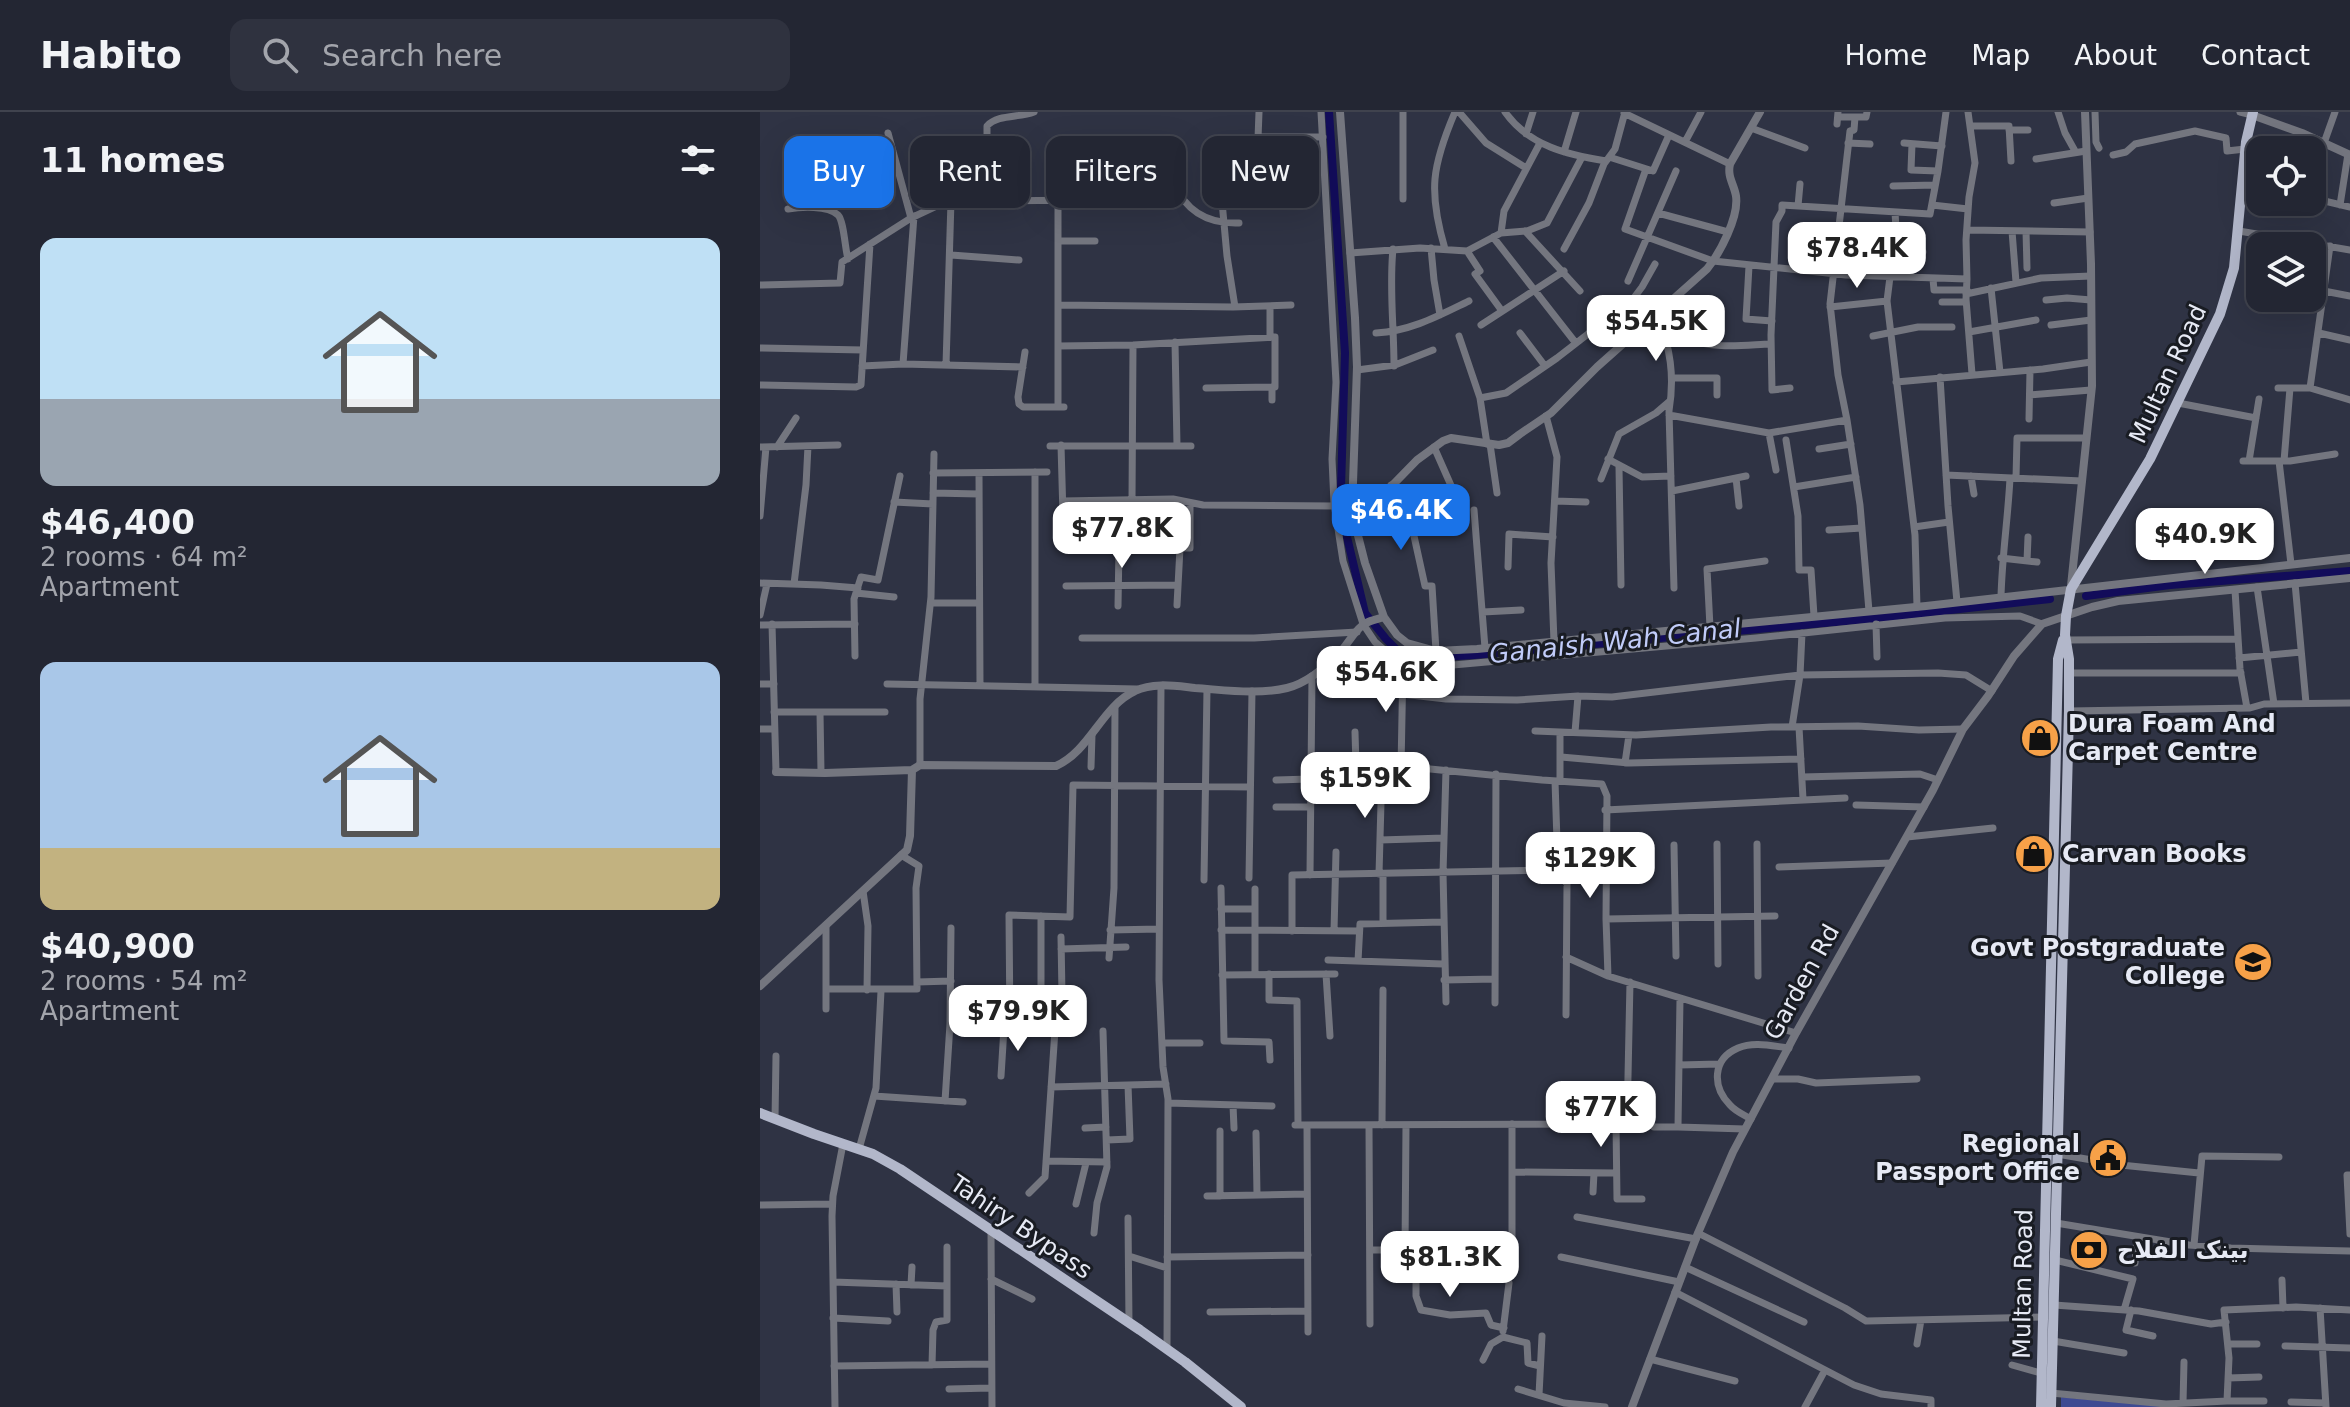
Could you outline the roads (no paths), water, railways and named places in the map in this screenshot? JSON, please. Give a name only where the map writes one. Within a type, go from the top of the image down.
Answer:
[{"type":"main road","name":"Multan Road","points":[[2051,1407],[2069,711],[2066,616],[2071,589],[2150,459],[2220,314],[2234,268],[2239,231],[2245,113]]},
{"type":"main road","name":"Multan Road","points":[[2041,1407],[2058,659],[2065,637]]},
{"type":"main road","name":"Tahiry Bypass","points":[[760,1113],[873,1154],[900,1169],[1167,1349],[1241,1407]]},
{"type":"street","points":[[987,136],[987,126],[996,119],[1034,112]]},
{"type":"street","points":[[1258,136],[1259,112]]},
{"type":"street","points":[[1321,112],[1336,367],[1332,459],[1334,506],[1343,561],[1362,626],[1375,642],[1403,663],[1453,665],[1995,615],[2020,616],[2042,624],[2118,601],[2350,578]]},
{"type":"street","points":[[1340,112],[1357,370],[1352,512],[1365,563],[1384,617],[1407,643],[1436,651],[1554,642],[1917,607],[2350,558]]},
{"type":"street","points":[[1403,112],[1403,199]]},
{"type":"street","points":[[1445,249],[1434,203],[1433,182],[1442,144],[1457,112],[1486,143],[1526,168]]},
{"type":"street","points":[[1526,134],[1533,112]]},
{"type":"street","points":[[1564,152],[1576,112]]},
{"type":"street","points":[[1685,142],[1701,112]]},
{"type":"street","points":[[1352,512],[1379,499],[1417,460],[1451,438],[1489,444],[1508,443],[1546,416],[1619,347],[1659,318],[1713,261],[1728,232],[1735,212],[1736,196],[1728,173],[1730,164],[1760,112]]},
{"type":"street","points":[[1838,118],[1866,117],[1867,112]]},
{"type":"street","points":[[1790,388],[1772,390],[1776,222],[1782,205],[1930,214],[1946,112]]},
{"type":"street","points":[[1968,112],[1975,163],[1968,209],[1966,295],[1972,374]]},
{"type":"street","points":[[2058,112],[2075,151]]},
{"type":"street","points":[[2071,589],[2091,390],[2091,276],[2085,112]]},
{"type":"street","points":[[2095,112],[2099,148]]},
{"type":"street","points":[[2326,137],[2335,112]]},
{"type":"street","points":[[1507,113],[1526,134],[1540,143],[1582,157],[1608,159],[1653,171],[1669,135]]},
{"type":"street","points":[[1564,249],[1615,149],[1624,113],[1730,164]]},
{"type":"street","points":[[2245,113],[2306,136]]},
{"type":"street","points":[[1855,117],[1854,130],[1850,131],[1848,143],[1830,307],[1856,477],[1869,611]]},
{"type":"street","points":[[1970,126],[2009,126],[2011,161]]},
{"type":"street","points":[[1751,128],[1805,148]]},
{"type":"street","points":[[2009,130],[2028,130]]},
{"type":"street","points":[[2113,155],[2126,152],[2135,144],[2195,131],[2226,138],[2227,151],[2245,149]]},
{"type":"street","points":[[888,133],[912,217],[903,364]]},
{"type":"street","points":[[1497,235],[1504,211],[1540,143]]},
{"type":"street","points":[[1848,143],[1870,144]]},
{"type":"street","points":[[1938,171],[1911,170],[1908,144],[1942,146]]},
{"type":"street","points":[[2326,144],[2349,155],[2340,205]]},
{"type":"street","points":[[2036,159],[2086,151]]},
{"type":"street","points":[[1350,253],[1431,248],[1467,251],[1497,235],[1525,231],[1547,223],[1582,157]]},
{"type":"street","points":[[1646,169],[1625,229],[1713,261],[1890,277],[1967,279]]},
{"type":"street","points":[[1628,281],[1676,171]]},
{"type":"street","points":[[1798,206],[1800,184]]},
{"type":"street","points":[[1893,186],[1935,185]]},
{"type":"street","points":[[2054,203],[2088,198]]},
{"type":"street","points":[[1186,201],[1203,218],[1239,223]]},
{"type":"street","points":[[2326,202],[2350,207]]},
{"type":"street","points":[[1932,205],[1968,209]]},
{"type":"street","points":[[788,209],[808,206],[834,212],[840,219],[848,259]]},
{"type":"street","points":[[760,285],[840,283],[842,262],[912,217],[934,208]]},
{"type":"street","points":[[946,365],[951,208]]},
{"type":"street","points":[[1025,352],[1019,404],[1023,407],[1061,407],[1058,208]]},
{"type":"street","points":[[1223,208],[1235,307]]},
{"type":"street","points":[[1895,212],[1887,301],[1914,527],[1917,607]]},
{"type":"street","points":[[1658,213],[1728,232]]},
{"type":"street","points":[[1967,230],[2090,232]]},
{"type":"street","points":[[1525,231],[1580,291]]},
{"type":"street","points":[[2012,231],[2016,282]]},
{"type":"street","points":[[2026,231],[2027,268]]},
{"type":"street","points":[[2239,231],[2350,250]]},
{"type":"street","points":[[1895,234],[1922,235]]},
{"type":"street","points":[[1497,235],[1575,342]]},
{"type":"street","points":[[1058,241],[1095,241]]},
{"type":"street","points":[[760,385],[861,385],[870,244]]},
{"type":"street","points":[[1805,244],[1836,245]]},
{"type":"street","points":[[2326,276],[2330,246]]},
{"type":"street","points":[[1431,248],[1440,315]]},
{"type":"street","points":[[1393,249],[1390,292],[1394,366]]},
{"type":"street","points":[[1467,251],[1480,271],[1475,274],[1502,311]]},
{"type":"street","points":[[1893,251],[1923,252]]},
{"type":"street","points":[[951,255],[1019,260]]},
{"type":"street","points":[[1480,398],[1506,393],[1633,299],[1653,268],[1635,265]]},
{"type":"street","points":[[1749,266],[1746,319],[1772,321]]},
{"type":"street","points":[[1481,325],[1564,271]]},
{"type":"street","points":[[1942,302],[2016,282],[2091,276]]},
{"type":"street","points":[[1933,279],[1934,290],[1966,295]]},
{"type":"street","points":[[1991,288],[2000,372]]},
{"type":"street","points":[[2326,291],[2350,296]]},
{"type":"street","points":[[2046,300],[2091,300]]},
{"type":"street","points":[[1376,333],[1394,332],[1422,323],[1469,301]]},
{"type":"street","points":[[1830,307],[1887,301]]},
{"type":"street","points":[[1058,305],[1291,305]]},
{"type":"street","points":[[1270,306],[1270,337]]},
{"type":"street","points":[[2310,388],[2322,312]]},
{"type":"street","points":[[1659,318],[1688,338],[1709,344],[1771,344]]},
{"type":"street","points":[[1659,318],[1672,363],[1673,378],[1669,415],[1674,588]]},
{"type":"street","points":[[1969,332],[2036,320]]},
{"type":"street","points":[[2051,325],[2091,320]]},
{"type":"street","points":[[1598,324],[1619,347]]},
{"type":"street","points":[[1873,336],[1918,327],[1952,327]]},
{"type":"street","points":[[1520,333],[1545,366]]},
{"type":"street","points":[[2319,333],[2350,340]]},
{"type":"street","points":[[1459,336],[1480,398],[1497,493]]},
{"type":"street","points":[[1058,346],[1275,337],[1275,387],[1206,388]]},
{"type":"street","points":[[1175,342],[1177,446]]},
{"type":"street","points":[[1132,500],[1133,345]]},
{"type":"street","points":[[760,348],[863,350]]},
{"type":"street","points":[[1357,370],[1394,366],[1433,350]]},
{"type":"street","points":[[1896,382],[2091,362]]},
{"type":"street","points":[[862,366],[1023,367]]},
{"type":"street","points":[[2029,419],[2030,370]]},
{"type":"street","points":[[1940,377],[1957,602]]},
{"type":"street","points":[[1673,378],[1717,378],[1717,395]]},
{"type":"street","points":[[1272,387],[1272,400]]},
{"type":"street","points":[[2278,388],[2310,388],[2350,400]]},
{"type":"street","points":[[2290,388],[2281,461],[2291,564]]},
{"type":"street","points":[[2030,395],[2091,390]]},
{"type":"street","points":[[2259,399],[2246,461],[2281,461],[2335,454]]},
{"type":"street","points":[[1601,479],[1619,434],[1656,413],[1671,400]]},
{"type":"street","points":[[2178,403],[2256,418]]},
{"type":"street","points":[[1669,415],[1769,433],[1847,420]]},
{"type":"street","points":[[1546,416],[1557,457],[1551,563],[1554,642]]},
{"type":"street","points":[[777,447],[796,418]]},
{"type":"street","points":[[1769,433],[1776,470]]},
{"type":"street","points":[[2001,597],[2001,558],[2017,438],[2085,438]]},
{"type":"street","points":[[1786,440],[1798,516],[1799,570],[1811,570],[1814,616]]},
{"type":"street","points":[[1819,449],[1851,444]]},
{"type":"street","points":[[760,516],[763,447],[838,445]]},
{"type":"street","points":[[1061,445],[1063,516]]},
{"type":"street","points":[[794,584],[808,446]]},
{"type":"street","points":[[1050,446],[1191,446]]},
{"type":"street","points":[[1434,447],[1453,490]]},
{"type":"street","points":[[1774,457],[1788,453]]},
{"type":"street","points":[[760,986],[907,850],[931,603],[934,454]]},
{"type":"street","points":[[1608,459],[1642,477],[1671,476]]},
{"type":"street","points":[[1619,467],[1621,585]]},
{"type":"street","points":[[1035,472],[1035,686]]},
{"type":"street","points":[[933,473],[1047,472]]},
{"type":"street","points":[[979,473],[980,685]]},
{"type":"street","points":[[1946,475],[2082,481]]},
{"type":"street","points":[[855,656],[857,591],[861,577],[878,580],[900,476]]},
{"type":"street","points":[[1672,491],[1746,476]]},
{"type":"street","points":[[1971,476],[1974,494]]},
{"type":"street","points":[[1794,487],[1856,477]]},
{"type":"street","points":[[1736,478],[1739,506]]},
{"type":"street","points":[[1391,485],[1400,497],[1414,536],[1425,586],[1432,586],[1436,651]]},
{"type":"street","points":[[933,493],[979,494]]},
{"type":"street","points":[[1063,501],[1173,499],[1203,505],[1334,506]]},
{"type":"street","points":[[1555,501],[1586,502]]},
{"type":"street","points":[[894,502],[933,504]]},
{"type":"street","points":[[1064,548],[1190,548],[1190,503]]},
{"type":"street","points":[[1474,510],[1485,648]]},
{"type":"street","points":[[1914,527],[1949,522]]},
{"type":"street","points":[[1829,530],[1862,528]]},
{"type":"street","points":[[1508,567],[1509,534],[1553,537]]},
{"type":"street","points":[[2027,561],[2028,537]]},
{"type":"street","points":[[1118,606],[1119,548]]},
{"type":"street","points":[[1177,605],[1180,548]]},
{"type":"street","points":[[2001,558],[2037,562]]},
{"type":"street","points":[[1710,627],[1707,569],[1765,561]]},
{"type":"street","points":[[2295,583],[2306,703]]},
{"type":"street","points":[[760,615],[763,584],[794,584],[894,597]]},
{"type":"street","points":[[1066,586],[1178,585]]},
{"type":"street","points":[[2257,587],[2274,704]]},
{"type":"street","points":[[2235,590],[2239,658],[2247,708]]},
{"type":"street","points":[[931,603],[979,603]]},
{"type":"street","points":[[1483,612],[1521,610]]},
{"type":"street","points":[[1082,638],[1265,638],[1362,626],[1384,617]]},
{"type":"street","points":[[772,624],[776,772],[1056,766],[1063,764],[1092,735],[1123,697],[1137,689]]},
{"type":"street","points":[[760,625],[855,624]]},
{"type":"street","points":[[1876,624],[1877,657]]},
{"type":"street","name":"Garden Rd","points":[[1632,1407],[1697,1236],[1745,1129],[1924,807],[1963,729],[2014,656],[2042,624]]},
{"type":"street","points":[[887,684],[1137,689],[1161,686],[1271,691],[1301,684],[1342,650],[1362,626]]},
{"type":"street","points":[[1802,633],[1796,727],[1803,799]]},
{"type":"street","points":[[2065,637],[2238,639]]},
{"type":"street","points":[[2239,658],[2301,652]]},
{"type":"street","points":[[1401,768],[1403,663]]},
{"type":"street","points":[[1402,694],[1446,699],[1612,697],[1800,675],[1938,673],[1966,675],[1992,691]]},
{"type":"street","points":[[2069,673],[2241,673]]},
{"type":"street","points":[[1310,875],[1312,676]]},
{"type":"street","points":[[760,684],[774,684]]},
{"type":"street","points":[[1161,686],[1159,929],[1162,1043],[1168,1103],[1167,1349]]},
{"type":"street","points":[[1204,880],[1207,689]]},
{"type":"street","points":[[1249,878],[1252,691]]},
{"type":"street","points":[[1575,732],[1578,696]]},
{"type":"street","points":[[2069,711],[2350,703]]},
{"type":"street","points":[[1109,958],[1114,888],[1115,706]]},
{"type":"street","points":[[774,712],[885,712]]},
{"type":"street","points":[[820,712],[821,772]]},
{"type":"street","points":[[1535,731],[1629,735],[1796,727],[1963,729]]},
{"type":"street","points":[[760,729],[774,729]]},
{"type":"street","points":[[1355,732],[1356,767]]},
{"type":"street","points":[[1558,872],[1560,732]]},
{"type":"street","points":[[1091,767],[1092,735]]},
{"type":"street","points":[[1625,763],[1629,735]]},
{"type":"street","points":[[1561,757],[1625,763],[1801,759]]},
{"type":"street","points":[[1382,767],[1380,840],[1383,923]]},
{"type":"street","points":[[1310,768],[1446,770],[1602,784],[1607,796],[1608,976]]},
{"type":"street","points":[[1446,770],[1443,873],[1446,1002]]},
{"type":"street","points":[[1495,1003],[1496,774]]},
{"type":"street","points":[[1802,777],[1920,774],[1938,780]]},
{"type":"street","points":[[1276,780],[1310,779]]},
{"type":"street","points":[[1001,1076],[1007,1028],[1009,915],[1070,917],[1073,785],[1250,787]]},
{"type":"street","points":[[1605,810],[1845,798]]},
{"type":"street","points":[[1856,805],[1924,807]]},
{"type":"street","points":[[1276,807],[1310,807]]},
{"type":"street","points":[[1907,837],[1993,828]]},
{"type":"street","points":[[1380,840],[1444,838]]},
{"type":"street","points":[[1717,844],[1718,964]]},
{"type":"street","points":[[1757,844],[1758,976]]},
{"type":"street","points":[[1674,845],[1676,956]]},
{"type":"street","points":[[1334,931],[1336,852]]},
{"type":"street","points":[[827,989],[917,989],[916,888],[919,866],[901,855]]},
{"type":"street","points":[[1779,867],[1892,863]]},
{"type":"street","points":[[1292,931],[1292,875],[1552,870],[1558,872],[1567,884],[1566,1015]]},
{"type":"street","points":[[1221,888],[1224,1041],[1269,1042],[1270,1060]]},
{"type":"street","points":[[1255,889],[1255,974]]},
{"type":"street","points":[[863,891],[868,926],[867,990]]},
{"type":"street","points":[[1221,909],[1255,909]]},
{"type":"street","points":[[1041,916],[1041,1030]]},
{"type":"street","points":[[1606,919],[1775,916]]},
{"type":"street","points":[[1358,961],[1360,924],[1443,922]]},
{"type":"street","points":[[826,925],[826,1009]]},
{"type":"street","points":[[945,1101],[951,928]]},
{"type":"street","points":[[1110,930],[1159,929]]},
{"type":"street","points":[[1221,930],[1359,931]]},
{"type":"street","points":[[1061,937],[1062,995]]},
{"type":"street","points":[[1061,949],[1126,947]]},
{"type":"street","points":[[1566,957],[1608,976],[1796,1033]]},
{"type":"street","points":[[1330,1036],[1332,960],[1443,964]]},
{"type":"street","points":[[1269,974],[1269,1000],[1297,1001],[1300,1125],[1307,1194],[1308,1332]]},
{"type":"street","points":[[1222,975],[1331,974]]},
{"type":"street","points":[[1444,980],[1495,979]]},
{"type":"street","points":[[917,982],[951,981]]},
{"type":"street","points":[[1300,1125],[1627,1124],[1630,982]]},
{"type":"street","points":[[1382,1125],[1383,990]]},
{"type":"street","points":[[859,1149],[874,1096],[881,991]]},
{"type":"street","points":[[1678,1127],[1680,999]]},
{"type":"street","points":[[950,1024],[1055,1030],[1045,1177],[1029,1193]]},
{"type":"street","points":[[1094,1233],[1097,1203],[1107,1162],[1103,1031]]},
{"type":"street","points":[[1162,1043],[1200,1043]]},
{"type":"street","points":[[1751,1119],[1731,1106],[1719,1092],[1719,1064],[1726,1055],[1740,1047],[1755,1044],[1789,1048]]},
{"type":"street","points":[[775,1119],[776,1056]]},
{"type":"street","points":[[1679,1065],[1719,1064]]},
{"type":"street","points":[[1772,1079],[1816,1083],[1917,1079]]},
{"type":"street","points":[[1051,1087],[1166,1084]]},
{"type":"street","points":[[1107,1140],[1130,1139],[1128,1085]]},
{"type":"street","points":[[874,1096],[963,1102]]},
{"type":"street","points":[[1168,1103],[1272,1106]]},
{"type":"street","points":[[1233,1105],[1234,1128]]},
{"type":"street","points":[[1512,1124],[1512,1244]]},
{"type":"street","points":[[1616,1124],[1617,1199],[1642,1199]]},
{"type":"street","points":[[1369,1125],[1370,1324]]},
{"type":"street","points":[[1405,1250],[1406,1125]]},
{"type":"street","points":[[1085,1128],[1106,1127]]},
{"type":"street","points":[[1654,1127],[1745,1129]]},
{"type":"street","points":[[1220,1131],[1220,1196]]},
{"type":"street","points":[[1256,1133],[1257,1195]]},
{"type":"street","points":[[835,1407],[832,1204],[843,1144]]},
{"type":"street","points":[[2057,1154],[2121,1165],[2199,1173]]},
{"type":"street","points":[[2194,1245],[2202,1156],[2279,1157]]},
{"type":"street","points":[[1046,1161],[1107,1162]]},
{"type":"street","points":[[1076,1204],[1086,1163]]},
{"type":"street","points":[[1513,1172],[1616,1173]]},
{"type":"street","points":[[1593,1192],[1594,1173]]},
{"type":"street","points":[[2350,1175],[2347,1175],[2350,1234]]},
{"type":"street","points":[[1207,1196],[1307,1194]]},
{"type":"street","points":[[760,1205],[832,1204]]},
{"type":"street","points":[[1577,1217],[1697,1236],[1866,1321],[2042,1317]]},
{"type":"street","points":[[1128,1218],[1129,1323]]},
{"type":"street","points":[[2056,1223],[2194,1245],[2350,1251]]},
{"type":"street","points":[[991,1229],[992,1407]]},
{"type":"street","points":[[2135,1263],[2137,1237]]},
{"type":"street","points":[[932,1365],[933,1330],[936,1322],[947,1320],[947,1247]]},
{"type":"street","points":[[1370,1250],[1416,1250],[1416,1296],[1421,1310],[1450,1315],[1486,1313],[1491,1325],[1504,1328]]},
{"type":"street","points":[[1167,1257],[1308,1255]]},
{"type":"street","points":[[1129,1256],[1167,1268]]},
{"type":"street","points":[[1561,1257],[1679,1282]]},
{"type":"street","points":[[2055,1260],[2133,1279],[2126,1330],[2153,1336]]},
{"type":"street","points":[[911,1285],[912,1267]]},
{"type":"street","points":[[1685,1267],[1804,1322]]},
{"type":"street","points":[[991,1279],[1032,1299]]},
{"type":"street","points":[[2282,1280],[2283,1308]]},
{"type":"street","points":[[833,1282],[947,1286]]},
{"type":"street","points":[[1503,1337],[1509,1283]]},
{"type":"street","points":[[896,1284],[897,1312]]},
{"type":"street","points":[[1675,1292],[1854,1385],[1881,1394],[1931,1400],[1931,1407]]},
{"type":"street","points":[[2054,1305],[2128,1310],[2211,1324],[2226,1322]]},
{"type":"street","points":[[2291,1402],[2326,1405],[2320,1308]]},
{"type":"street","points":[[2227,1401],[2228,1344],[2224,1310],[2350,1310]]},
{"type":"street","points":[[1210,1312],[1308,1311]]},
{"type":"street","points":[[833,1318],[888,1321]]},
{"type":"street","points":[[1917,1344],[1921,1320]]},
{"type":"street","points":[[1539,1395],[1542,1336]]},
{"type":"street","points":[[1483,1360],[1491,1344],[1503,1337],[1527,1343],[1528,1363],[1540,1366]]},
{"type":"street","points":[[2053,1341],[2124,1353]]},
{"type":"street","points":[[2228,1344],[2257,1344]]},
{"type":"street","points":[[2285,1346],[2350,1348]]},
{"type":"street","points":[[1650,1359],[1735,1381]]},
{"type":"street","points":[[2183,1403],[2184,1362]]},
{"type":"street","points":[[834,1366],[991,1364]]},
{"type":"street","points":[[2012,1365],[2041,1373]]},
{"type":"street","points":[[1805,1407],[1825,1370]]},
{"type":"street","points":[[2228,1378],[2259,1377]]},
{"type":"street","points":[[949,1389],[991,1388]]},
{"type":"street","points":[[1518,1389],[1564,1403],[1605,1407]]},
{"type":"street","points":[[2051,1393],[2172,1405],[2264,1401]]},
{"type":"waterway","name":"Ganaish Wah Canal","points":[[1329,112],[1345,353],[1341,488],[1347,537],[1365,613],[1399,652],[1423,658],[1474,655],[2050,599]]},
{"type":"waterway","name":"Ganaish Wah Canal","points":[[2086,596],[2170,585],[2350,571]]},
{"type":"place","name":"Dura Foam And Carpet Centre","points":[[2040,738]]},
{"type":"place","name":"Carvan Books","points":[[2034,854]]},
{"type":"place","name":"Govt Postgraduate College","points":[[2253,962]]},
{"type":"place","name":"Regional Passport Office","points":[[2108,1158]]},
{"type":"place","name":"بینک الفلاح","points":[[2089,1250]]}]
